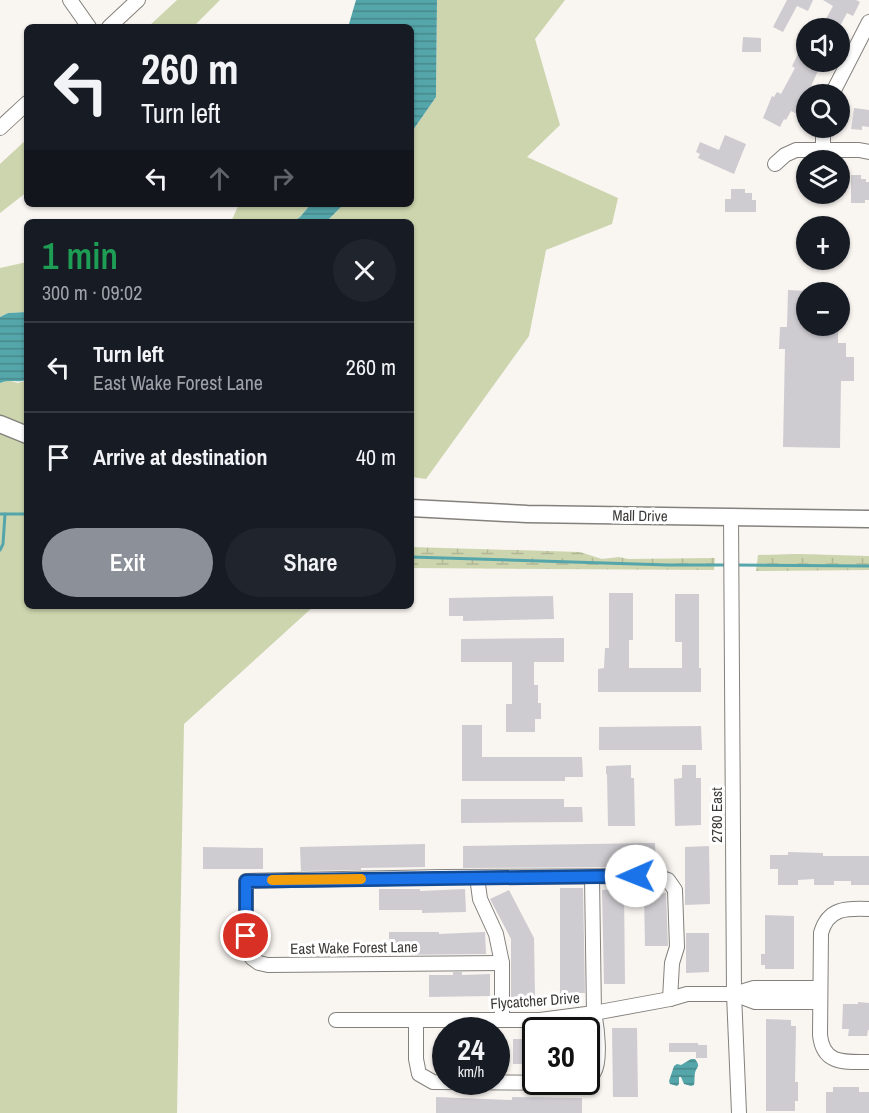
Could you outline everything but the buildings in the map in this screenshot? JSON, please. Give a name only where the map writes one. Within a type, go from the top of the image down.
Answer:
[{"type":"main road","points":[[0,424],[24,434]]},
{"type":"main road","name":"Mall Drive","points":[[414,508],[528,514],[869,519]]},
{"type":"street","points":[[70,0],[87,24]]},
{"type":"street","points":[[112,24],[138,0]]},
{"type":"street","points":[[837,84],[869,22]]},
{"type":"street","points":[[0,128],[24,106]]},
{"type":"street","points":[[823,138],[823,150]]},
{"type":"street","points":[[775,164],[785,155],[796,150]]},
{"type":"street","points":[[850,150],[869,152]]},
{"type":"street","name":"2780 East","points":[[731,517],[734,994],[739,1113]]},
{"type":"street","points":[[502,1017],[502,963],[496,934],[480,899],[477,877],[654,876],[668,880],[675,890],[676,936],[670,979],[670,999]]},
{"type":"street","name":"East Wake Forest Lane","points":[[477,877],[246,881],[246,948],[259,963],[268,965],[502,963]]},
{"type":"street","points":[[592,877],[595,1017]]},
{"type":"street","points":[[869,909],[849,908],[837,912],[824,921],[820,933],[821,1047],[830,1057],[841,1062],[869,1062]]},
{"type":"street","name":"Flycatcher Drive","points":[[510,1020],[540,1020],[594,1013],[687,994],[734,994],[754,1002],[820,995]]},
{"type":"street","name":"Flycatcher Drive","points":[[336,1020],[432,1021]]},
{"type":"street","points":[[416,1021],[416,1059],[419,1074],[433,1082],[522,1083]]},
{"type":"green space","points":[[177,0],[220,0],[196,24],[151,24]]},
{"type":"green space","points":[[437,0],[565,0],[535,39],[560,125],[527,157],[618,198],[612,224],[546,250],[529,336],[426,479],[414,477],[414,219],[329,219],[341,207],[414,207],[414,129],[436,97]]},
{"type":"green space","points":[[24,142],[24,194],[0,213],[0,164]]},
{"type":"green space","points":[[238,207],[308,207],[297,219],[232,219]]},
{"type":"green space","points":[[24,263],[24,312],[8,313],[0,317],[0,268]]},
{"type":"green space","points":[[8,380],[18,383],[24,381],[24,609],[311,609],[184,724],[177,1113],[0,1113],[0,383]]},
{"type":"green space","points":[[414,547],[580,552],[602,559],[619,557],[628,559],[715,558],[714,570],[414,568]]},
{"type":"green space","points":[[758,555],[869,556],[869,570],[756,571]]},
{"type":"water","points":[[356,0],[437,0],[436,97],[414,129],[414,24],[349,24]]},
{"type":"water","points":[[308,207],[341,207],[329,219],[297,219]]},
{"type":"water","points":[[24,312],[24,380],[0,383],[0,317],[8,313]]},
{"type":"water","points":[[695,1059],[698,1065],[694,1085],[684,1084],[681,1077],[679,1077],[677,1086],[670,1084],[674,1066]]},
{"type":"waterway","points":[[0,514],[24,514]]},
{"type":"waterway","points":[[0,550],[3,544],[5,514]]},
{"type":"waterway","points":[[414,557],[726,565]]},
{"type":"waterway","points":[[736,565],[869,566]]},
{"type":"slow traffic","points":[[272,880],[361,879]]},
{"type":"route","points":[[246,936],[246,881],[636,876]]}]
